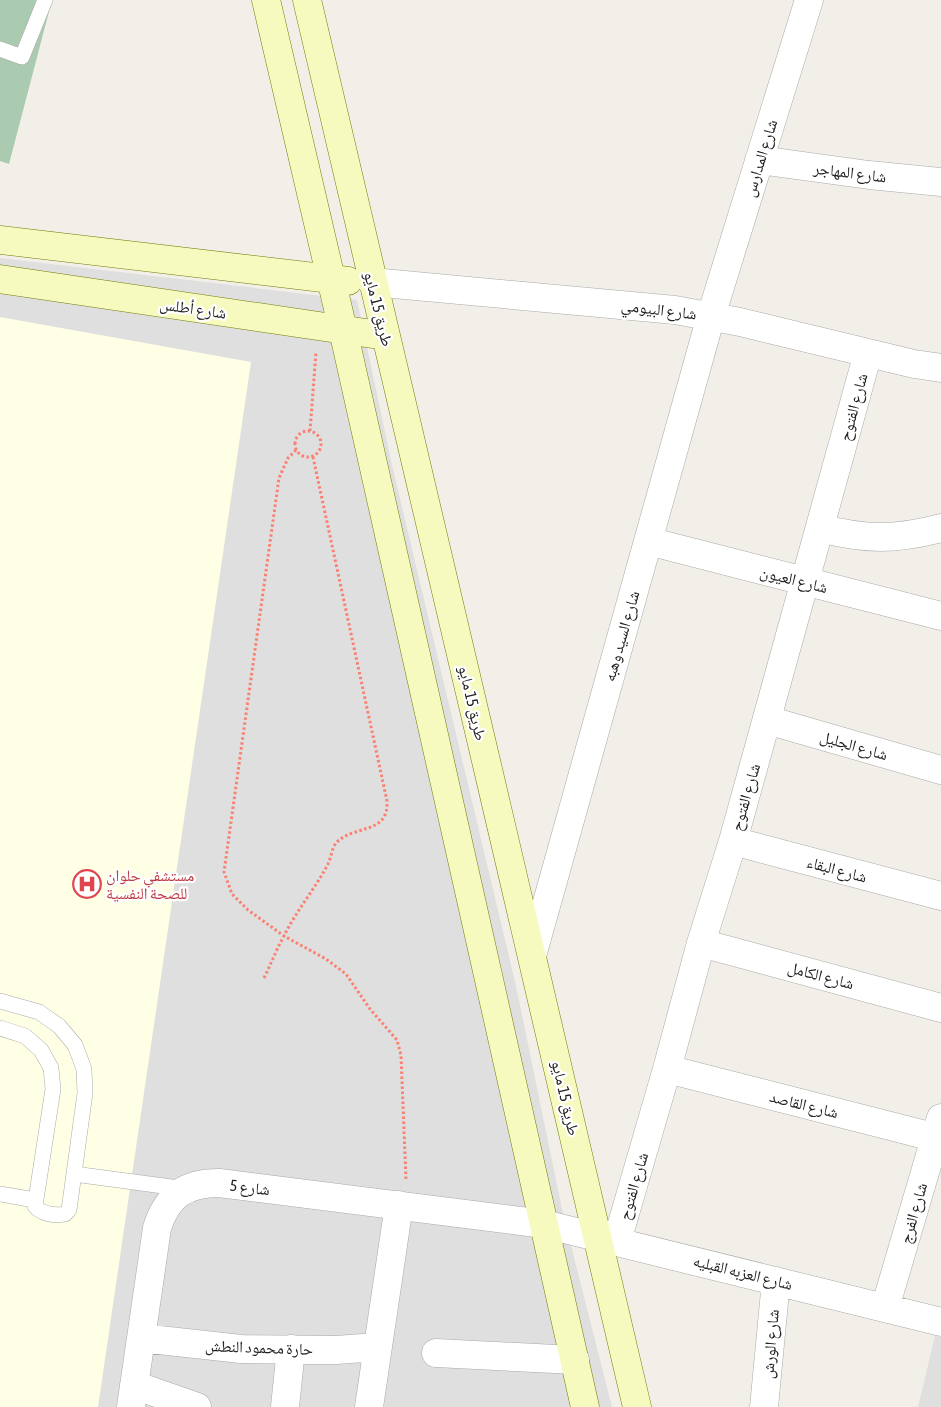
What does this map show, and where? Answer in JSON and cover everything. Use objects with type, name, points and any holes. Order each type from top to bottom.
[{"type":"main road","points":[[266,0],[331,280],[330,328],[544,1224],[585,1407]]},
{"type":"main road","name":"طريق 15 مايو","points":[[307,0],[532,956],[608,1239],[637,1407]]},
{"type":"main road","points":[[0,240],[331,280],[372,282]]},
{"type":"main road","name":"شارع أطلس","points":[[0,279],[386,336]]},
{"type":"street","name":"شارع المدارس","points":[[711,316],[809,0]]},
{"type":"street","name":"شارع المهاجر","points":[[759,160],[869,175],[941,182]]},
{"type":"street","name":"شارع البيومي","points":[[372,282],[638,306],[711,316],[941,368]]},
{"type":"street","name":"شارع السيد وهبه","points":[[532,956],[711,316]]},
{"type":"street","name":"شارع الفتوح","points":[[608,1239],[667,1069],[701,943],[733,841],[767,720],[868,352]]},
{"type":"street","points":[[820,528],[868,538],[893,538],[941,528]]},
{"type":"street","name":"شارع العيون","points":[[648,541],[941,616]]},
{"type":"street","name":"شارع الجليل","points":[[767,720],[941,770]]},
{"type":"street","name":"شارع البقاء","points":[[733,841],[941,896]]},
{"type":"street","name":"شارع الكامل","points":[[701,943],[941,1008]]},
{"type":"street","name":"شارع القاصد","points":[[667,1069],[939,1131]]},
{"type":"street","name":"شارع الفرج","points":[[885,1308],[939,1131]]},
{"type":"street","name":"شارع 5","points":[[133,1396],[157,1228],[162,1212],[172,1198],[186,1189],[202,1183],[219,1184],[403,1205],[544,1224]]},
{"type":"street","points":[[369,1407],[377,1347],[403,1205]]},
{"type":"street","name":"شارع العزبه القبليه","points":[[544,1224],[941,1322]]},
{"type":"street","name":"شارع الورش","points":[[764,1407],[776,1281]]},
{"type":"street","name":"حارة محمود النطش","points":[[141,1338],[241,1349],[336,1350],[377,1347]]},
{"type":"street","points":[[285,1407],[291,1349]]},
{"type":"street","points":[[436,1353],[575,1360]]},
{"type":"street","points":[[133,1396],[197,1407]]},
{"type":"lane","points":[[0,49],[22,57],[45,0]]},
{"type":"lane","points":[[0,1001],[39,1012],[59,1026],[74,1045],[84,1069],[86,1093],[68,1210],[65,1214],[59,1215],[38,1210],[35,1206],[53,1089],[51,1068],[41,1050],[25,1036],[0,1028]]},
{"type":"lane","points":[[74,1174],[186,1189]]},
{"type":"lane","points":[[0,1194],[35,1200]]},
{"type":"path","points":[[310,431],[330,328]]},
{"type":"path","points":[[310,431],[320,439],[322,446],[313,457],[303,456],[296,450],[295,443],[297,437],[303,432],[310,431]]},
{"type":"path","points":[[296,450],[288,458],[279,478],[224,872],[232,894],[248,910],[284,936],[326,959],[346,974],[370,1009],[398,1040],[402,1056],[403,1205]]},
{"type":"path","points":[[264,978],[284,936],[328,864],[336,843],[354,833],[378,824],[385,818],[388,810],[313,457]]},
{"type":"shaded area","points":[[0,0],[52,0],[9,164],[0,161]]},
{"type":"shaded area","points":[[0,258],[357,300],[392,465],[516,986],[563,1214],[612,1407],[0,1407]]},
{"type":"shaded area","name":"مستشفي حلوان للصحة النفسية","points":[[0,317],[251,362],[98,1407],[0,1407]]},
{"type":"shaded area","points":[[935,1336],[941,1337],[941,1407],[918,1407]]},
{"type":"place","name":"مستشفي حلوان للصحة النفسية","points":[[87,884]]}]
